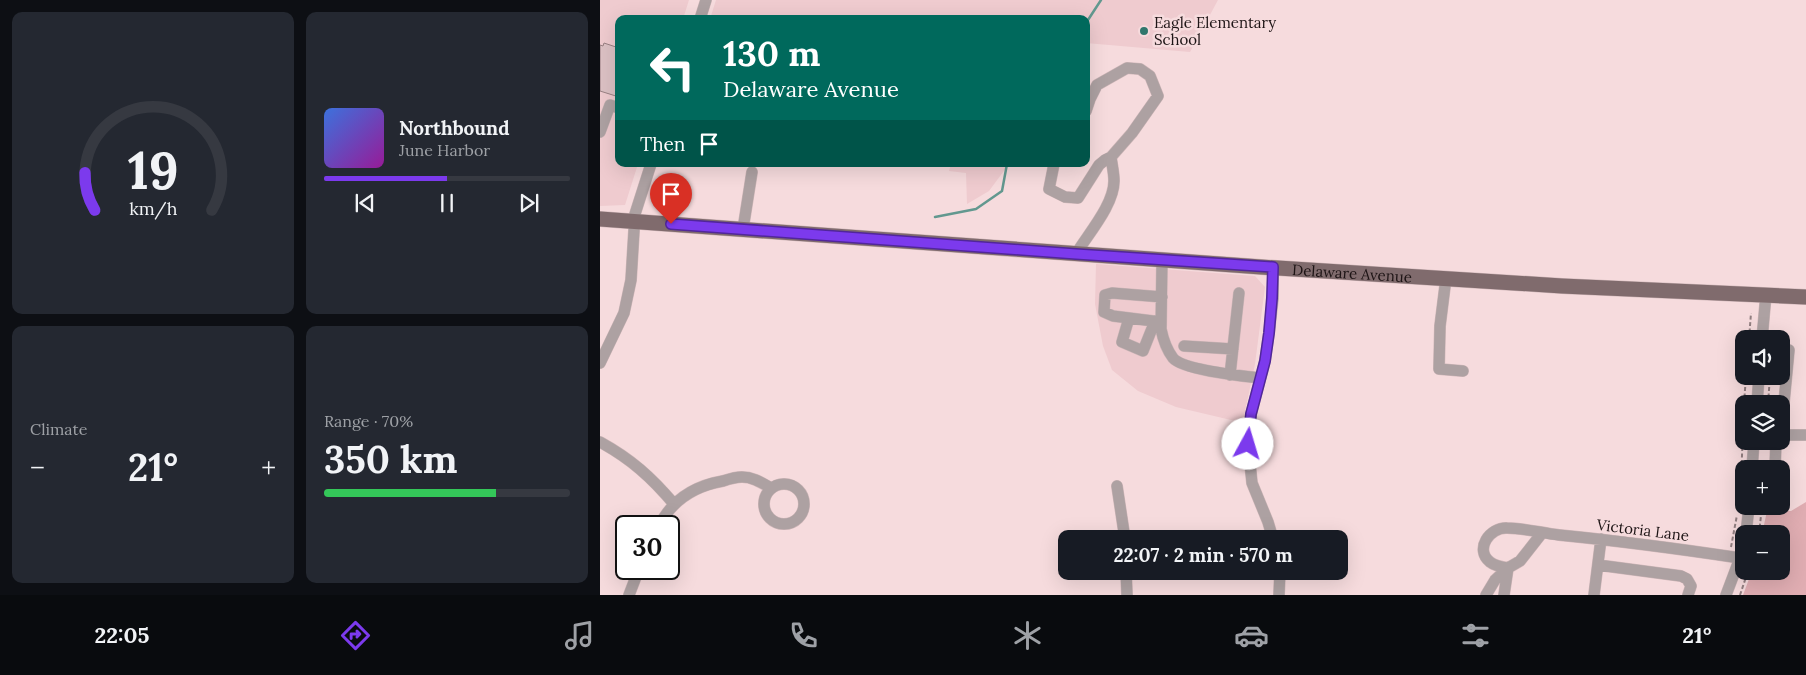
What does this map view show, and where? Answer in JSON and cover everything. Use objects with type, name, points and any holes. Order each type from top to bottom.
[{"type":"main road","name":"Delaware Avenue","points":[[600,219],[1162,260],[1562,286],[1806,297]]},
{"type":"street","points":[[701,15],[706,0]]},
{"type":"street","points":[[1053,167],[1049,189],[1065,197],[1078,198],[1099,165],[1111,157],[1132,133],[1158,96],[1150,76],[1140,70],[1127,68],[1097,84],[1090,99]]},
{"type":"street","points":[[600,132],[610,105],[615,107]]},
{"type":"street","points":[[1076,254],[1103,212],[1111,195],[1114,182],[1111,157]]},
{"type":"street","points":[[600,363],[624,313],[631,280],[634,214],[650,167]]},
{"type":"street","points":[[743,229],[752,172]]},
{"type":"street","points":[[1129,318],[1122,342],[1143,351],[1158,322],[1162,297],[1162,260]]},
{"type":"street","points":[[1270,530],[1252,483],[1248,444],[1251,414],[1269,333],[1273,267]]},
{"type":"street","points":[[1446,278],[1440,326],[1439,369],[1462,371]]},
{"type":"street","points":[[1158,322],[1113,316],[1104,312],[1106,296],[1112,293],[1162,297]]},
{"type":"street","points":[[1230,374],[1239,293]]},
{"type":"street","points":[[1763,330],[1766,294]]},
{"type":"street","points":[[1158,322],[1163,340],[1174,359],[1188,366],[1260,378]]},
{"type":"street","points":[[1184,346],[1233,348]]},
{"type":"street","points":[[1790,436],[1806,435]]},
{"type":"street","points":[[600,442],[630,460],[649,476],[674,504]]},
{"type":"street","points":[[665,515],[689,491],[708,483],[742,477],[752,478],[771,488]]},
{"type":"street","points":[[1117,486],[1124,530]]},
{"type":"street","name":"Victoria Lane","points":[[1508,568],[1488,561],[1484,546],[1488,535],[1506,528],[1735,558]]},
{"type":"street","points":[[1486,595],[1495,580],[1508,568],[1520,561],[1542,533]]},
{"type":"street","points":[[1594,595],[1601,539]]},
{"type":"street","points":[[1726,595],[1735,558]]},
{"type":"street","points":[[1598,565],[1682,576],[1687,579],[1690,586],[1688,595]]},
{"type":"street","points":[[1504,595],[1508,568]]},
{"type":"street","points":[[630,595],[635,580]]},
{"type":"street","points":[[1126,580],[1127,595]]},
{"type":"street","points":[[1280,580],[1280,595]]},
{"type":"path","points":[[1749,330],[1751,313]]},
{"type":"path","points":[[1738,525],[1742,450]]},
{"type":"path","points":[[1740,595],[1745,580]]},
{"type":"shaded area","points":[[600,0],[689,0],[684,15],[615,15],[615,167],[637,167],[625,205],[600,206]]},
{"type":"shaded area","name":"Eagle Elementary School","points":[[716,0],[1218,0],[1190,52],[1090,43],[1090,15],[711,15]]},
{"type":"shaded area","points":[[950,167],[1007,167],[989,191],[967,204],[966,173],[949,171]]},
{"type":"shaded area","points":[[1096,264],[1255,276],[1265,287],[1255,364],[1243,421],[1176,407],[1138,391],[1112,370],[1103,346],[1095,304]]},
{"type":"shaded area","points":[[1806,502],[1806,595],[1743,595],[1749,580],[1790,580],[1790,525],[1764,525],[1766,515],[1790,515],[1791,511]]},
{"type":"building","points":[[604,43],[615,47],[615,96],[600,91],[600,45],[603,46]]},
{"type":"waterway","points":[[1090,17],[1101,0]]},
{"type":"waterway","points":[[935,217],[976,209],[1002,191],[1006,167]]},
{"type":"place","name":"Eagle Elementary School","points":[[1144,31]]},
{"type":"route","points":[[671,224],[1273,267],[1269,333],[1265,361],[1251,414],[1248,444]]}]
